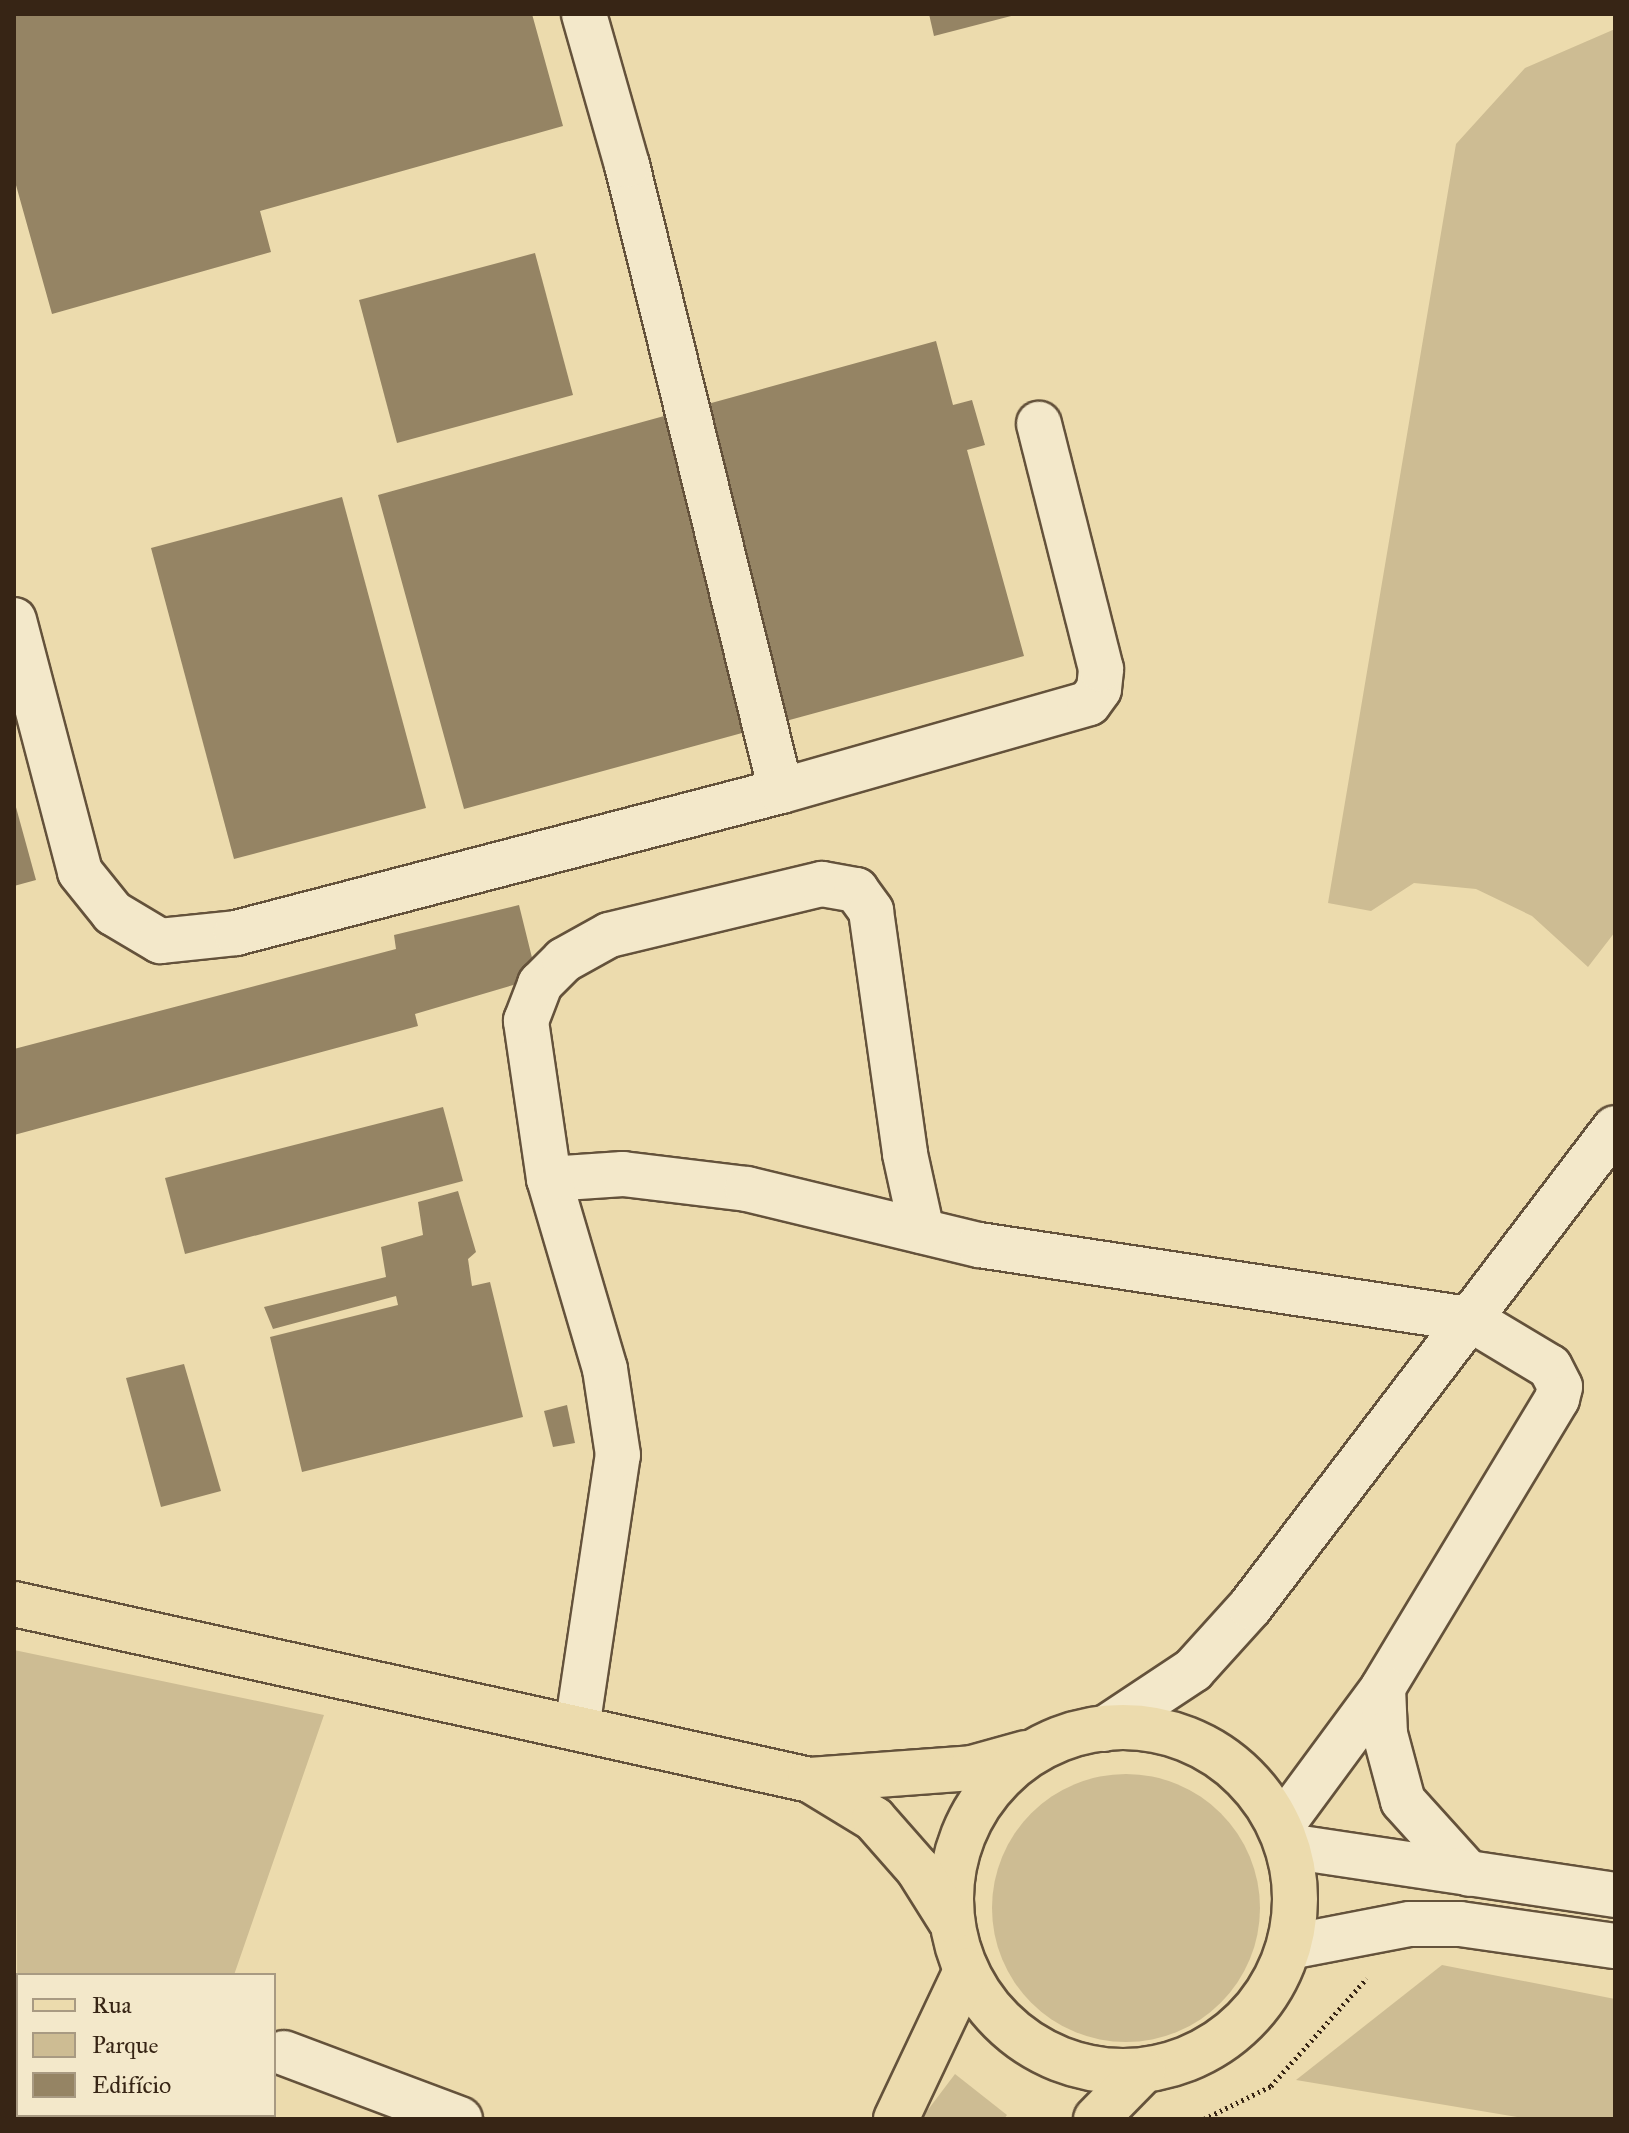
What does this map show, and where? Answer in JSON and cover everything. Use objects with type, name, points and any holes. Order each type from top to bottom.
[{"type":"main road","points":[[14,1604],[810,1780],[972,1768],[1104,1729],[1155,1730],[1203,1746],[1244,1776],[1285,1836],[1296,1896],[1290,1947],[1269,1993],[1235,2031],[1192,2058],[1143,2071],[1089,2069],[1038,2050],[995,2016],[966,1971],[950,1920],[918,1869],[874,1819],[810,1780]]},
{"type":"main road","points":[[950,1920],[953,1869],[970,1821],[999,1780],[1039,1749]]},
{"type":"main road","points":[[896,2119],[966,1971]]},
{"type":"main road","points":[[1096,2119],[1143,2071]]},
{"type":"street","points":[[584,14],[627,165],[781,791]]},
{"type":"street","points":[[14,620],[80,872],[113,913],[160,941],[236,933],[781,791],[1089,703],[1099,689],[1101,669],[1039,424]]},
{"type":"street","points":[[577,1728],[618,1455],[605,1369],[549,1179],[526,1021],[540,984],[564,960],[609,935],[822,884],[856,890],[871,911],[905,1154],[922,1231]]},
{"type":"street","points":[[1104,1729],[1193,1670],[1241,1618],[1615,1128]]},
{"type":"street","points":[[549,1179],[623,1174],[747,1189],[979,1245],[1470,1319],[1550,1367],[1560,1387],[1557,1399],[1383,1688],[1285,1836],[1469,1874],[1615,1895]]},
{"type":"street","points":[[1383,1688],[1385,1734],[1403,1801],[1469,1874]]},
{"type":"street","points":[[1290,1947],[1410,1924],[1460,1924],[1615,1946]]},
{"type":"street","points":[[284,2053],[380,2105],[460,2119]]},
{"type":"path","points":[[1204,2119],[1271,2086],[1371,1973]]},
{"type":"green space","points":[[1615,29],[1615,932],[1588,967],[1532,916],[1476,889],[1414,883],[1371,911],[1328,903],[1456,144],[1525,68]]},
{"type":"green space","points":[[14,1650],[324,1715],[235,1973],[17,1973]]},
{"type":"green space","points":[[1139,1774],[1177,1784],[1201,1796],[1221,1813],[1238,1833],[1250,1857],[1258,1882],[1258,1934],[1250,1959],[1238,1983],[1221,2003],[1201,2020],[1177,2032],[1152,2040],[1113,2042],[1075,2032],[1051,2020],[1022,1993],[1002,1959],[994,1934],[992,1895],[1002,1857],[1014,1833],[1041,1804],[1075,1784],[1100,1776]]},
{"type":"green space","points":[[1442,1965],[1615,1999],[1615,2119],[1529,2119],[1296,2080]]},
{"type":"green space","points":[[955,2074],[1007,2115],[1004,2119],[921,2119]]},
{"type":"building","points":[[14,14],[532,14],[563,126],[260,211],[271,252],[52,314],[14,178]]},
{"type":"building","points":[[929,14],[1015,14],[1015,15],[934,36]]},
{"type":"building","points":[[535,253],[573,395],[397,443],[359,300]]},
{"type":"building","points":[[936,341],[953,405],[972,400],[985,445],[967,450],[1024,656],[464,809],[378,495]]},
{"type":"building","points":[[342,497],[426,808],[234,859],[151,548]]},
{"type":"building","points":[[14,800],[36,880],[14,886]]},
{"type":"building","points":[[519,905],[537,978],[415,1014],[418,1026],[14,1135],[14,1049],[396,949],[394,935]]},
{"type":"building","points":[[443,1107],[463,1181],[185,1254],[165,1178]]},
{"type":"building","points":[[458,1191],[476,1252],[468,1259],[472,1286],[490,1282],[523,1417],[302,1472],[270,1337],[398,1305],[396,1296],[273,1329],[264,1307],[386,1277],[381,1247],[423,1235],[418,1202]]},
{"type":"building","points":[[184,1364],[221,1491],[161,1507],[126,1378]]},
{"type":"building","points":[[567,1405],[575,1443],[553,1447],[544,1411]]}]
